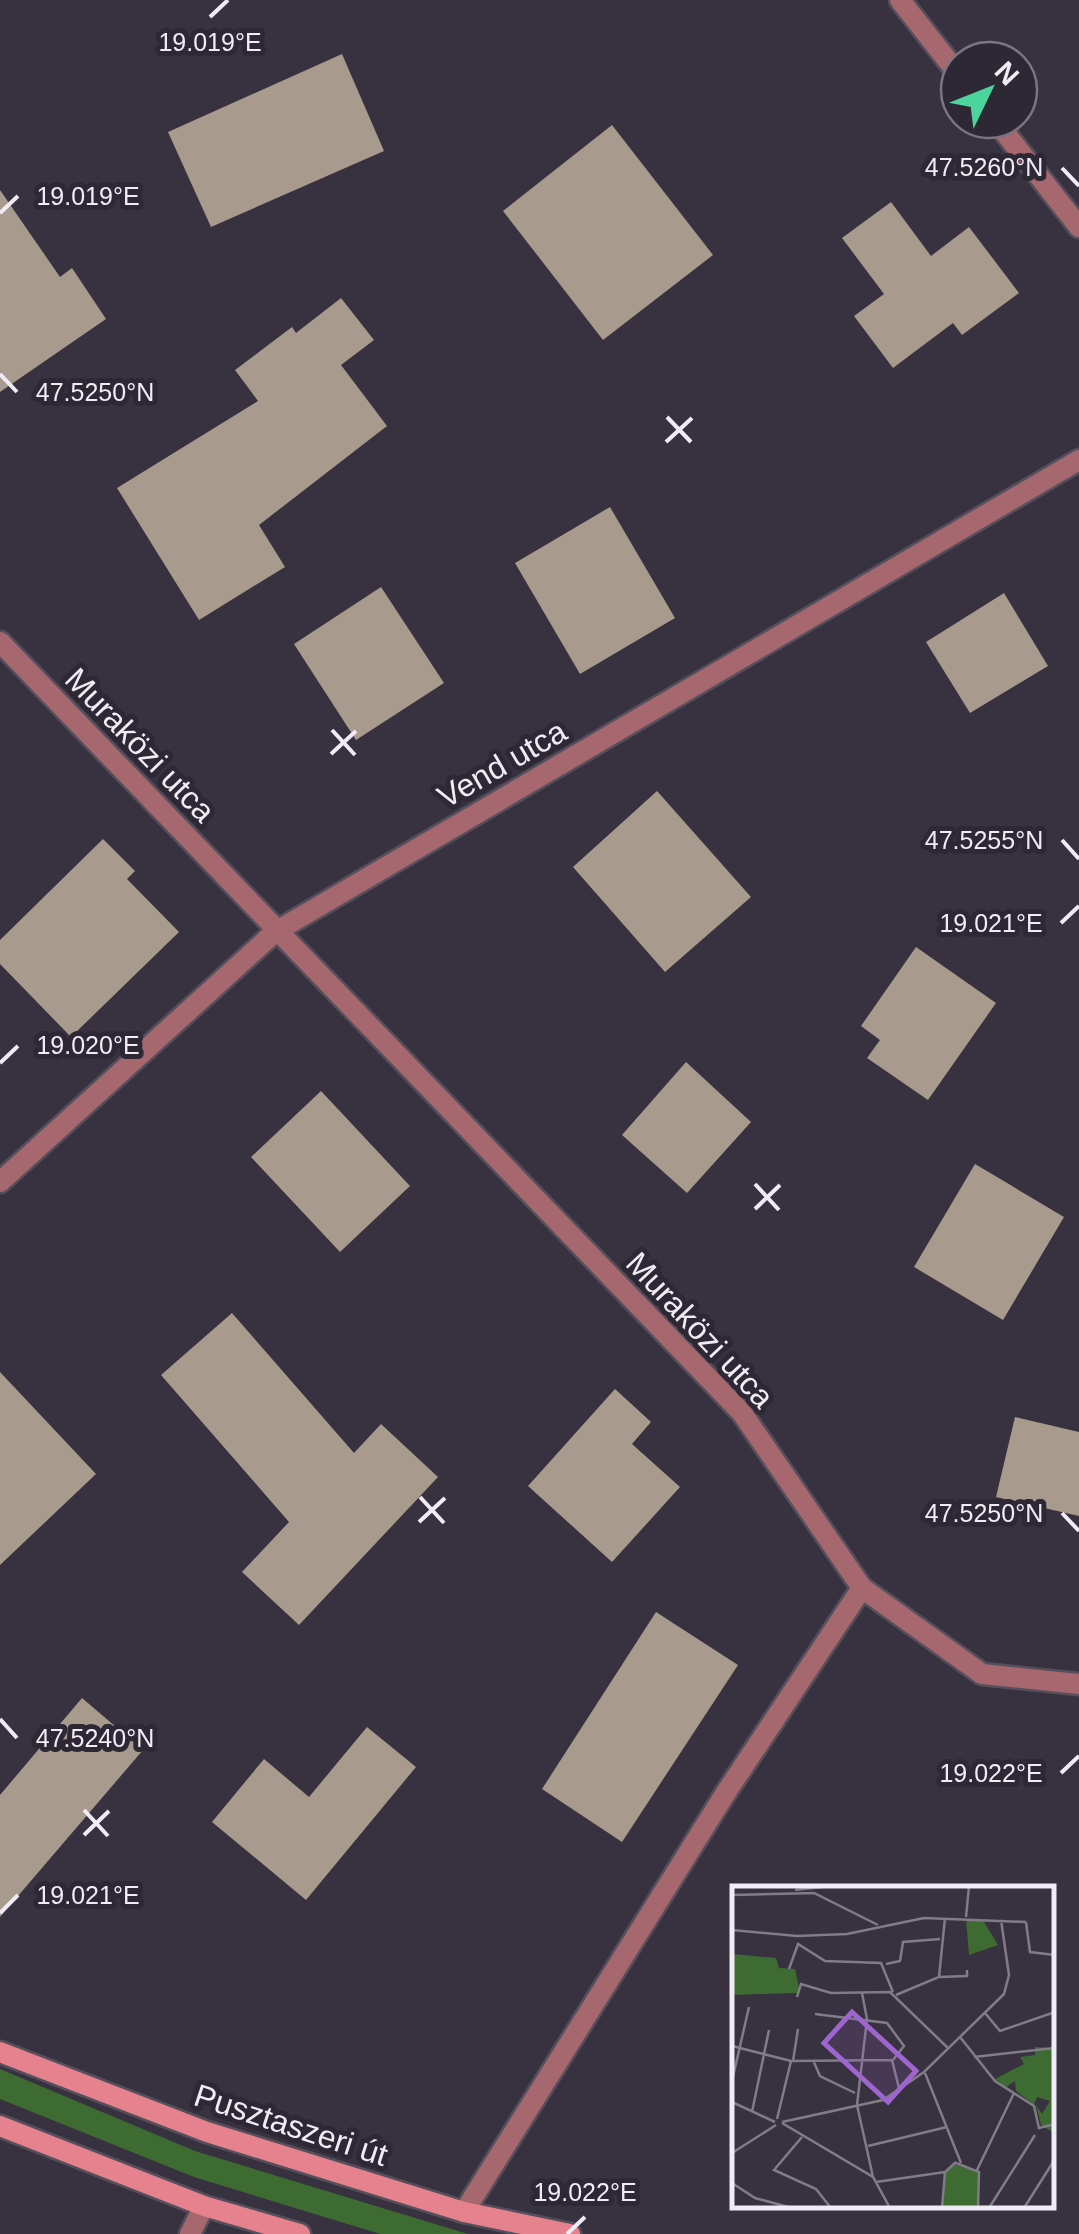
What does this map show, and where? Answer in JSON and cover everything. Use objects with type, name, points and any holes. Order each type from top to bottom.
[{"type":"street","points":[[900,0],[939,50]]},
{"type":"street","points":[[1011,140],[1079,227]]},
{"type":"street","name":"Vend utca","points":[[0,1182],[275,932],[1079,460]]},
{"type":"street","name":"Muraközi utca","points":[[0,642],[742,1414],[862,1588],[982,1674],[1079,1684]]},
{"type":"street","points":[[464,2212],[725,1794],[862,1588]]},
{"type":"street","name":"Pusztaszeri út","points":[[0,2052],[206,2132],[464,2212],[570,2234]]},
{"type":"street","points":[[0,2126],[204,2206],[300,2234]]},
{"type":"street","points":[[190,2234],[204,2206]]},
{"type":"green space","points":[[0,2069],[195,2151],[468,2234],[380,2234],[194,2177],[0,2099]]},
{"type":"building","points":[[342,54],[384,151],[211,227],[168,132]]},
{"type":"building","points":[[612,125],[713,255],[603,340],[503,211]]},
{"type":"building","points":[[0,190],[60,277],[72,268],[106,319],[0,392]]},
{"type":"building","points":[[891,202],[931,256],[969,227],[1019,293],[962,335],[953,323],[893,368],[854,316],[884,294],[842,238]]},
{"type":"building","points":[[341,298],[374,340],[341,365],[387,426],[259,525],[285,567],[199,620],[117,488],[258,401],[235,370],[292,327],[296,333]]},
{"type":"building","points":[[610,507],[675,618],[580,674],[515,563]]},
{"type":"building","points":[[381,587],[444,683],[356,740],[294,644]]},
{"type":"building","points":[[1004,593],[1048,666],[970,713],[926,642]]},
{"type":"building","points":[[657,791],[751,897],[665,972],[573,867]]},
{"type":"building","points":[[103,839],[135,871],[127,879],[179,932],[71,1037],[0,964],[0,940]]},
{"type":"building","points":[[916,947],[996,1003],[928,1100],[867,1058],[880,1040],[861,1026]]},
{"type":"building","points":[[686,1062],[751,1122],[687,1193],[622,1135]]},
{"type":"building","points":[[321,1091],[410,1186],[340,1252],[251,1157]]},
{"type":"building","points":[[975,1164],[1064,1217],[1003,1320],[914,1267]]},
{"type":"building","points":[[232,1313],[354,1453],[381,1424],[438,1477],[299,1625],[242,1572],[289,1522],[161,1375]]},
{"type":"building","points":[[0,1372],[96,1474],[0,1565]]},
{"type":"building","points":[[615,1389],[651,1422],[632,1444],[680,1487],[612,1562],[528,1486]]},
{"type":"building","points":[[1015,1417],[1079,1432],[1079,1516],[996,1497]]},
{"type":"building","points":[[656,1612],[738,1665],[622,1842],[542,1789]]},
{"type":"building","points":[[82,1698],[143,1750],[0,1917],[0,1795]]},
{"type":"building","points":[[367,1727],[416,1767],[306,1900],[212,1822],[264,1759],[309,1797]]}]
